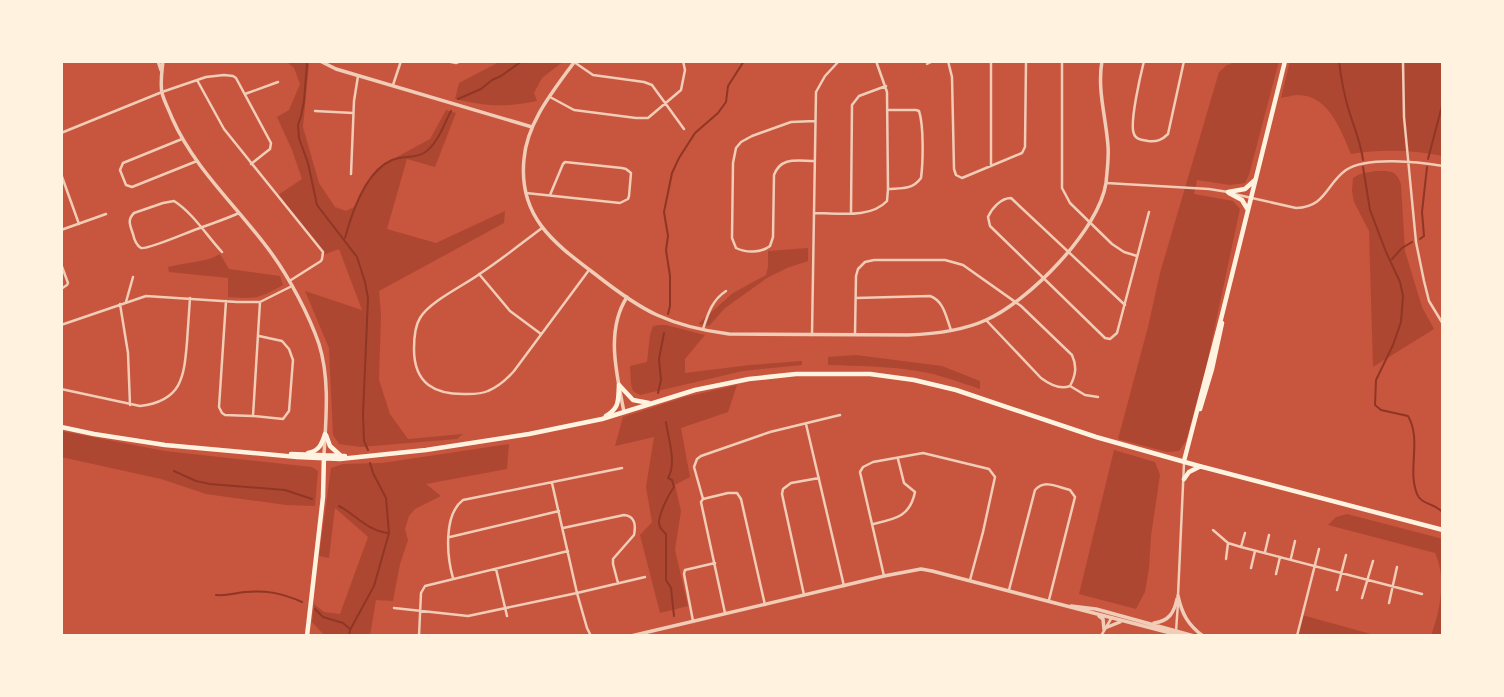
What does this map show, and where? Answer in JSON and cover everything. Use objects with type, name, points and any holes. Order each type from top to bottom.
[{"type":"main road","points":[[1184,461],[1222,330],[1223,316],[1285,61]]},
{"type":"main road","points":[[1228,192],[1237,192],[1250,186],[1258,171]]},
{"type":"main road","points":[[1228,192],[1242,200],[1248,210]]},
{"type":"main road","points":[[61,427],[165,445],[262,454],[356,457],[467,444],[602,419],[695,390],[750,379],[796,374],[870,374],[914,380],[956,390],[1096,437],[1443,530]]},
{"type":"main road","points":[[619,385],[633,400],[654,403]]},
{"type":"main road","points":[[602,419],[615,409],[619,398],[619,385]]},
{"type":"main road","points":[[302,454],[318,449],[325,434]]},
{"type":"main road","points":[[325,434],[330,446],[340,455]]},
{"type":"main road","points":[[262,454],[356,457]]},
{"type":"main road","points":[[307,636],[325,457]]},
{"type":"main road","points":[[1184,479],[1199,466]]},
{"type":"street","points":[[161,61],[162,92],[181,139],[272,253],[314,331],[323,358],[326,388],[325,457]]},
{"type":"street","points":[[320,61],[358,76],[532,127]]},
{"type":"street","points":[[393,85],[401,61]]},
{"type":"street","points":[[446,61],[461,61]]},
{"type":"street","points":[[550,97],[574,110],[648,118],[681,90],[685,71],[683,61]]},
{"type":"street","points":[[812,335],[816,92],[819,83],[839,61]]},
{"type":"street","points":[[815,213],[866,212],[887,201],[886,86],[876,61]]},
{"type":"street","points":[[927,64],[933,61]]},
{"type":"street","points":[[948,61],[952,77],[954,159],[956,174],[962,178],[1018,156],[1025,147],[1026,61]]},
{"type":"street","points":[[991,61],[991,166]]},
{"type":"street","points":[[1062,61],[1062,188],[1070,203],[1117,248],[1137,257]]},
{"type":"street","points":[[684,128],[649,83],[593,75],[575,62],[532,127],[524,158],[528,202],[542,228],[559,248],[655,314],[710,332],[855,335],[930,334],[951,331],[986,320],[1016,302],[1068,251],[1090,222],[1101,201],[1106,183],[1108,150],[1100,84],[1102,61]]},
{"type":"street","points":[[1144,61],[1137,92],[1133,132],[1142,140],[1155,142],[1168,134],[1184,61]]},
{"type":"street","points":[[1403,61],[1408,162],[1416,242],[1429,301],[1443,324]]},
{"type":"street","points":[[61,132],[197,80],[233,76],[271,143],[270,149],[251,164]]},
{"type":"street","points":[[351,174],[358,76]]},
{"type":"street","points":[[197,80],[224,130],[323,252],[321,261],[289,281]]},
{"type":"street","points":[[245,94],[278,82]]},
{"type":"street","points":[[851,213],[852,105],[859,96],[886,86]]},
{"type":"street","points":[[887,110],[919,111],[922,167],[921,178],[913,186],[888,189]]},
{"type":"street","points":[[315,111],[354,113]]},
{"type":"street","points":[[814,161],[786,161],[776,170],[773,237],[770,246],[761,251],[736,248],[732,238],[733,163],[736,148],[743,140],[791,122],[815,121]]},
{"type":"street","points":[[181,139],[122,163],[120,170],[126,186],[132,187],[197,161]]},
{"type":"street","points":[[526,193],[620,203],[628,199],[631,173],[622,168],[565,162],[550,195]]},
{"type":"street","points":[[1106,183],[1209,188],[1296,208],[1317,202],[1344,171],[1353,167],[1369,163],[1408,162],[1443,166]]},
{"type":"street","points":[[61,173],[79,224]]},
{"type":"street","points":[[1125,305],[1011,198],[1004,199],[988,217],[990,226],[1110,340],[1116,333],[1125,305],[1149,212]]},
{"type":"street","points":[[222,252],[200,228],[177,203],[170,201],[134,214],[129,221],[135,242],[144,248],[200,228],[239,214]]},
{"type":"street","points":[[61,230],[106,214]]},
{"type":"street","points":[[542,228],[423,314],[414,340],[414,352],[422,379],[430,387],[442,393],[475,394],[487,392],[507,378],[589,270]]},
{"type":"street","points":[[855,335],[856,273],[864,261],[957,262],[1016,302],[1072,355],[1076,369],[1070,386],[1059,387],[1041,378],[986,320]]},
{"type":"street","points":[[61,264],[68,283],[61,289]]},
{"type":"street","points":[[480,274],[510,311],[541,334]]},
{"type":"street","points":[[126,302],[134,277]]},
{"type":"street","points":[[61,325],[146,296],[260,302],[292,286]]},
{"type":"street","points":[[702,329],[710,308],[717,297],[726,291]]},
{"type":"street","points":[[624,412],[615,361],[615,338],[622,306],[628,297]]},
{"type":"street","points":[[61,389],[140,406],[167,398],[179,386],[185,371],[190,298]]},
{"type":"street","points":[[856,298],[936,298],[942,304],[951,331]]},
{"type":"street","points":[[226,301],[219,407],[225,415],[281,419],[288,415],[293,359],[282,341],[258,336]]},
{"type":"street","points":[[253,416],[260,302]]},
{"type":"street","points":[[120,304],[128,353],[131,405]]},
{"type":"street","points":[[1070,386],[1085,395],[1098,397]]},
{"type":"street","points":[[725,613],[701,506],[703,499],[694,467],[697,459],[770,432],[840,415]]},
{"type":"street","points":[[806,424],[844,586]]},
{"type":"street","points":[[884,576],[860,472],[866,464],[923,453],[989,469],[995,477],[970,580]]},
{"type":"street","points":[[873,524],[898,519],[910,507],[915,492],[904,483],[898,457]]},
{"type":"street","points":[[1176,632],[1184,461]]},
{"type":"street","points":[[453,578],[448,559],[453,512],[463,500],[622,468]]},
{"type":"street","points":[[804,595],[782,494],[783,489],[791,483],[820,478]]},
{"type":"street","points":[[552,483],[577,593],[591,636]]},
{"type":"street","points":[[1009,590],[1035,490],[1045,483],[1070,490],[1074,497],[1049,600]]},
{"type":"street","points":[[703,499],[733,492],[740,495],[765,605]]},
{"type":"street","points":[[450,537],[559,512]]},
{"type":"street","points":[[563,528],[624,515],[631,517],[634,520],[634,535],[613,559],[618,583]]},
{"type":"street","points":[[1213,530],[1228,543],[1241,547],[1422,594]]},
{"type":"street","points":[[1241,547],[1245,533]]},
{"type":"street","points":[[1265,553],[1269,535]]},
{"type":"street","points":[[1291,559],[1295,541]]},
{"type":"street","points":[[1226,559],[1228,543]]},
{"type":"street","points":[[1297,636],[1319,549]]},
{"type":"street","points":[[419,636],[421,593],[425,586],[568,551]]},
{"type":"street","points":[[1251,568],[1255,551]]},
{"type":"street","points":[[1337,590],[1346,555]]},
{"type":"street","points":[[1276,574],[1280,557]]},
{"type":"street","points":[[1362,598],[1373,561]]},
{"type":"street","points":[[693,621],[685,570],[715,563]]},
{"type":"street","points":[[1389,603],[1397,567]]},
{"type":"street","points":[[496,569],[507,616]]},
{"type":"street","points":[[633,636],[884,576],[927,570],[1094,614],[1152,624],[1182,636]]},
{"type":"street","points":[[394,608],[468,616],[645,577]]},
{"type":"street","points":[[1152,624],[1171,616],[1178,596]]},
{"type":"street","points":[[1178,596],[1186,621],[1203,636]]},
{"type":"street","points":[[1065,605],[1096,609],[1125,622],[1194,636]]},
{"type":"street","points":[[1094,614],[1102,619],[1105,629]]},
{"type":"street","points":[[1101,636],[1112,616]]},
{"type":"street","points":[[1105,629],[1115,623],[1125,622]]},
{"type":"shaded area","points":[[286,61],[306,61],[309,64],[303,127],[319,183],[335,207],[346,211],[354,207],[376,170],[430,139],[446,110],[456,113],[435,167],[407,159],[387,229],[436,243],[505,211],[504,223],[379,291],[379,380],[390,414],[408,439],[463,434],[457,439],[361,447],[339,444],[333,435],[329,348],[305,291],[362,310],[339,249],[323,255],[278,195],[302,179],[277,117],[289,110],[300,84],[294,68]]},
{"type":"shaded area","points":[[501,61],[564,61],[542,78],[534,93],[537,101],[495,105],[455,99],[459,83]]},
{"type":"shaded area","points":[[1232,61],[1279,61],[1245,183],[1230,185],[1197,180],[1194,194],[1233,201],[1240,209],[1206,368],[1186,441],[1179,451],[1167,452],[1118,439],[1160,273],[1219,72]]},
{"type":"shaded area","points":[[1290,61],[1443,61],[1443,156],[1397,151],[1351,154],[1332,116],[1318,101],[1298,95],[1281,98]]},
{"type":"shaded area","points":[[1375,171],[1394,173],[1401,184],[1405,251],[1422,307],[1434,329],[1373,367],[1369,231],[1354,202],[1352,191],[1353,178]]},
{"type":"shaded area","points":[[808,248],[808,261],[767,278],[725,308],[709,326],[698,324],[733,293],[766,275],[768,251]]},
{"type":"shaded area","points":[[220,254],[229,269],[280,276],[283,285],[257,297],[228,297],[228,278],[169,272],[168,267],[201,261]]},
{"type":"shaded area","points":[[653,326],[705,335],[685,359],[685,373],[802,361],[802,365],[743,371],[640,395],[633,391],[630,366],[647,362],[650,335]]},
{"type":"shaded area","points":[[856,355],[942,366],[980,381],[980,389],[917,371],[828,365],[828,357]]},
{"type":"shaded area","points":[[737,385],[728,412],[681,428],[690,477],[675,485],[681,511],[675,550],[688,606],[660,613],[640,535],[652,522],[646,487],[654,437],[615,446],[623,417],[685,397]]},
{"type":"shaded area","points":[[61,431],[165,451],[312,467],[318,471],[315,506],[286,505],[206,494],[161,479],[61,457]]},
{"type":"shaded area","points":[[509,444],[507,469],[426,484],[441,496],[415,509],[409,516],[405,529],[408,540],[393,601],[376,600],[370,636],[325,636],[312,622],[314,604],[324,612],[340,614],[368,537],[335,508],[329,558],[319,556],[331,468],[343,464],[382,463]]},
{"type":"shaded area","points":[[1114,450],[1155,462],[1160,475],[1145,592],[1136,609],[1079,594]]},
{"type":"shaded area","points":[[1347,514],[1443,539],[1443,636],[1431,636],[1441,594],[1441,573],[1435,553],[1328,525],[1336,517]]},
{"type":"shaded area","points":[[1302,615],[1378,636],[1297,636]]},
{"type":"waterway","points":[[458,99],[481,89],[522,61]]},
{"type":"waterway","points":[[668,314],[670,276],[664,212],[672,173],[695,133],[718,113],[726,102],[728,86],[744,61]]},
{"type":"waterway","points":[[1339,61],[1346,99],[1363,160]]},
{"type":"waterway","points":[[307,64],[304,101],[298,125],[299,138],[308,163],[317,205],[357,257],[368,298],[363,415],[364,441],[368,450]]},
{"type":"waterway","points":[[1428,159],[1443,102]]},
{"type":"waterway","points":[[345,238],[361,193],[375,173],[392,160],[421,155],[429,149],[451,111]]},
{"type":"waterway","points":[[1363,167],[1370,210],[1400,282],[1403,296],[1401,322],[1376,380],[1375,405],[1381,410],[1408,416],[1414,435],[1413,475],[1417,494],[1443,513]]},
{"type":"waterway","points":[[1420,239],[1424,236],[1422,212],[1427,167]]},
{"type":"waterway","points":[[1392,259],[1412,242]]},
{"type":"waterway","points":[[658,393],[661,380],[659,359],[664,333]]},
{"type":"waterway","points":[[666,422],[672,458],[668,478],[672,480],[674,487],[662,510],[659,524],[666,534],[666,580],[671,588],[674,616]]},
{"type":"waterway","points":[[349,636],[374,586],[389,533],[386,498],[370,463]]},
{"type":"waterway","points":[[174,471],[210,484],[285,490],[312,499]]},
{"type":"waterway","points":[[339,506],[368,526],[387,533]]},
{"type":"waterway","points":[[216,595],[267,592],[302,602]]},
{"type":"waterway","points":[[315,609],[323,617],[343,623],[349,628]]}]
